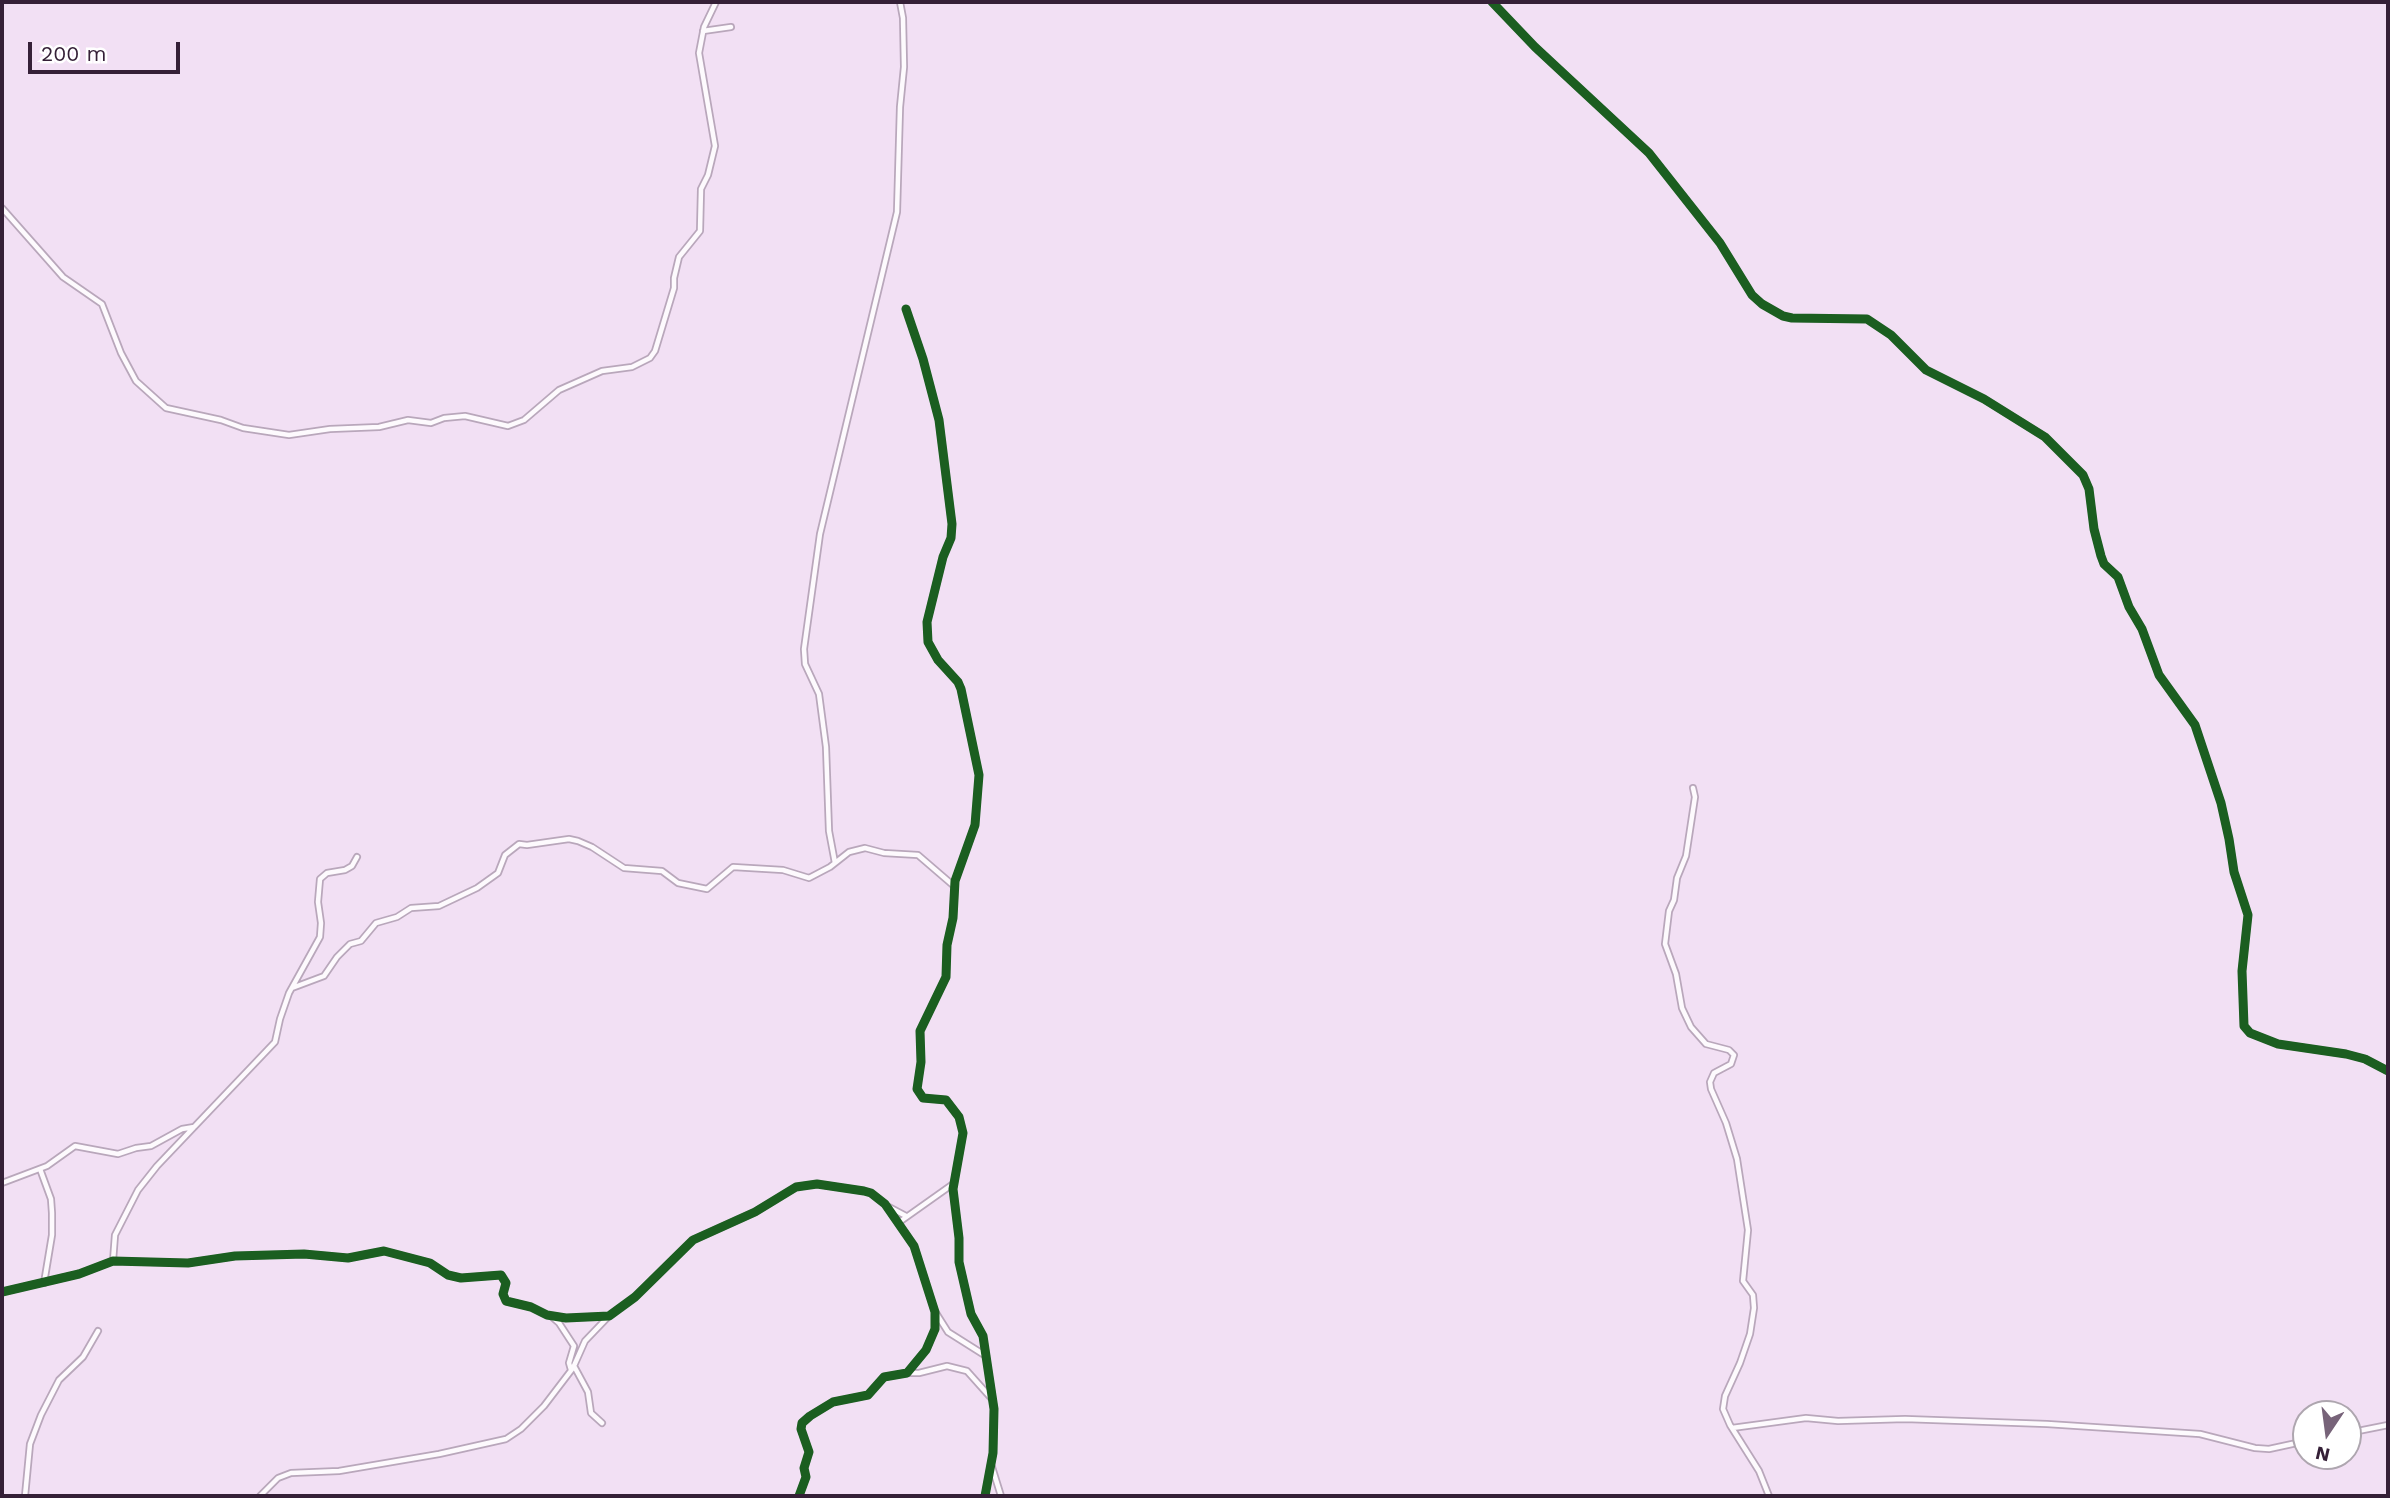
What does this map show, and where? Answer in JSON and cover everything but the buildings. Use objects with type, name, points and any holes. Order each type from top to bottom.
[{"type":"street","points":[[2,208],[62,277],[102,304],[121,353],[136,381],[166,408],[221,420],[243,428],[289,435],[330,429],[374,427],[408,420],[431,423],[459,416],[474,416],[508,426],[528,417],[559,390],[602,371],[632,367],[650,358],[655,352],[674,288],[679,257],[700,231],[701,189],[708,175],[715,146],[699,59],[703,32],[716,2]]},
{"type":"street","points":[[835,863],[819,694],[805,664],[804,649],[820,534],[897,212],[904,67],[904,18],[900,2]]},
{"type":"street","points":[[1492,2],[1530,42],[1649,153],[1720,243],[1752,295],[1762,304],[1783,316],[1793,318],[1867,319],[1891,335],[1926,370],[1976,395],[2045,437],[2082,475],[2089,489],[2094,529],[2104,564],[2118,577],[2159,675],[2195,725],[2221,803],[2234,872],[2248,915],[2242,971],[2244,1026],[2250,1034],[2278,1044],[2346,1054],[2365,1059],[2388,1072]]},
{"type":"street","points":[[703,32],[731,27]]},
{"type":"street","points":[[906,309],[915,331],[939,420],[952,523],[951,538],[943,557],[927,622],[928,642],[938,660],[958,682],[979,775],[975,825],[955,881],[946,977],[920,1031],[921,1062],[917,1089],[919,1096],[923,1098],[946,1100],[959,1117],[963,1142],[954,1184],[959,1262],[971,1314],[983,1336],[993,1401],[994,1444],[986,1495]]},
{"type":"street","points":[[1693,788],[1695,797],[1686,856],[1677,878],[1664,937],[1676,974],[1682,1008],[1691,1027],[1706,1044],[1732,1052],[1735,1059],[1714,1073],[1710,1082],[1737,1159],[1748,1230],[1743,1281],[1754,1299],[1750,1334],[1741,1363],[1723,1401],[1723,1409],[1759,1471],[1769,1496]]},
{"type":"street","points":[[292,988],[324,976],[337,957],[350,944],[361,941],[376,923],[397,917],[411,908],[439,906],[477,888],[498,873],[505,855],[520,844],[575,840],[592,847],[624,869],[662,871],[678,883],[707,889],[733,867],[783,870],[809,878],[849,852],[860,848],[884,853],[911,853],[923,858],[955,887]]},
{"type":"street","points":[[113,1261],[114,1235],[132,1199],[157,1166],[275,1042],[280,1019],[292,988],[320,937],[320,879],[327,873],[352,866],[358,857]]},
{"type":"street","points":[[2,1183],[40,1169],[75,1146],[120,1154],[136,1147],[150,1146],[182,1129],[195,1127]]},
{"type":"street","points":[[40,1169],[51,1199],[52,1213],[52,1235],[44,1283]]},
{"type":"street","points":[[260,1496],[278,1478],[291,1474],[339,1471],[439,1454],[506,1439],[535,1416],[573,1368],[585,1341],[693,1240],[755,1212],[796,1187],[810,1184],[871,1193],[885,1205],[906,1216]]},
{"type":"street","points":[[898,1223],[954,1184]]},
{"type":"street","points":[[885,1205],[914,1246],[935,1312],[948,1332],[987,1356]]},
{"type":"street","points":[[2,1292],[79,1274],[113,1261],[188,1263],[235,1256],[304,1254],[348,1258],[389,1252],[429,1263],[448,1275],[461,1278],[501,1275],[506,1283],[503,1294],[506,1301],[551,1315],[566,1318],[609,1316]]},
{"type":"street","points":[[907,1373],[926,1350],[934,1333],[935,1312]]},
{"type":"street","points":[[551,1315],[574,1346],[569,1363],[589,1392],[591,1413],[602,1423]]},
{"type":"street","points":[[25,1496],[28,1454],[41,1415],[59,1380],[83,1357],[98,1331]]},
{"type":"street","points":[[799,1496],[806,1477],[804,1468],[809,1452],[801,1429],[806,1419],[832,1402],[868,1395],[884,1377],[947,1366],[967,1371],[993,1401]]},
{"type":"street","points":[[1732,1428],[1806,1418],[1838,1421],[1905,1419],[2047,1424],[2200,1434],[2269,1449],[2292,1444]]},
{"type":"street","points":[[2362,1430],[2388,1425]]},
{"type":"street","points":[[991,1466],[1000,1496]]},
{"type":"cycle path","points":[[1492,2],[1535,47],[1649,153],[1720,243],[1752,295],[1762,304],[1792,318],[1867,319],[1891,335],[1926,370],[1984,399],[2045,437],[2083,475],[2089,489],[2094,529],[2104,564],[2118,577],[2159,675],[2195,725],[2221,803],[2234,872],[2248,915],[2242,971],[2244,1026],[2250,1033],[2278,1044],[2346,1054],[2365,1059],[2388,1071]]},
{"type":"cycle path","points":[[906,309],[939,420],[952,524],[951,538],[943,557],[927,622],[928,642],[938,660],[961,689],[979,775],[975,825],[955,881],[946,977],[920,1031],[921,1062],[917,1089],[923,1098],[946,1100],[959,1117],[963,1133],[953,1189],[959,1262],[971,1314],[983,1336],[994,1409],[993,1453],[985,1496]]},
{"type":"cycle path","points":[[2,1292],[79,1274],[113,1261],[188,1263],[235,1256],[304,1254],[348,1258],[384,1251],[430,1263],[448,1275],[461,1278],[501,1275],[506,1283],[503,1294],[506,1301],[531,1307],[547,1315],[566,1318],[609,1316],[635,1297],[693,1240],[755,1212],[796,1187],[817,1184],[864,1191],[885,1204],[914,1246],[935,1312],[935,1329],[926,1350],[907,1373],[884,1377],[868,1395],[833,1402],[802,1423],[801,1429],[809,1452],[804,1468],[806,1477],[799,1496]]}]
